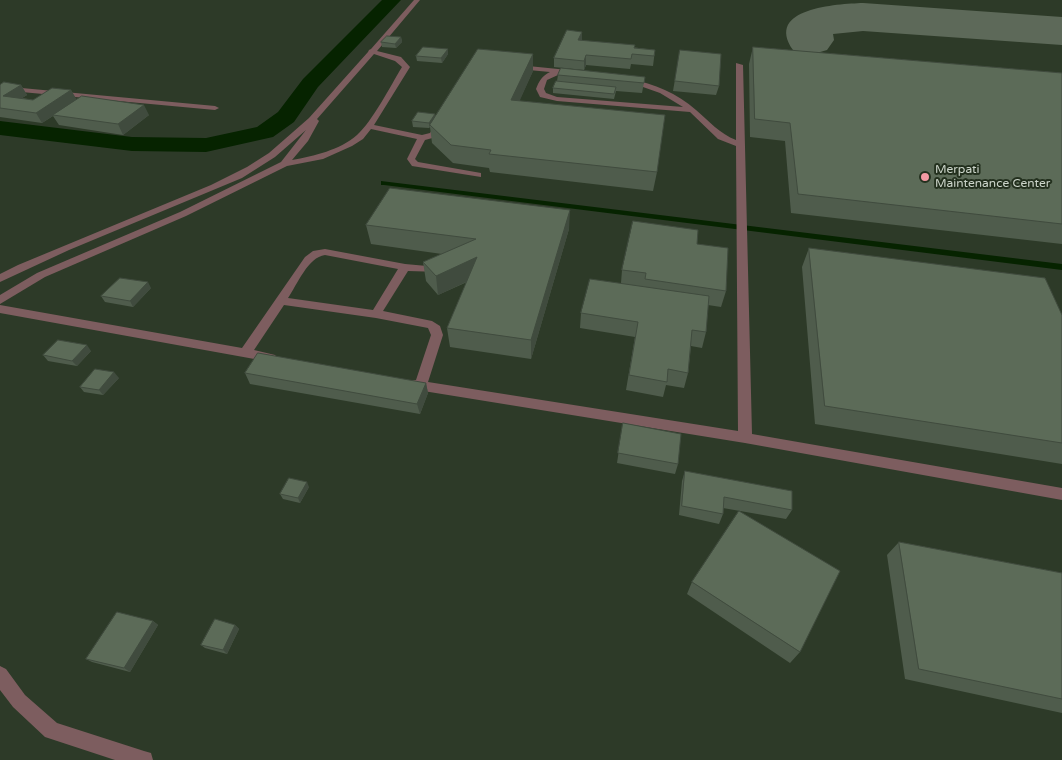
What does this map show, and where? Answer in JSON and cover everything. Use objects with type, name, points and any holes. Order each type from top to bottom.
[{"type":"street","points":[[0,278],[33,262],[210,188],[258,164],[273,154],[321,110],[417,0]]},
{"type":"street","points":[[0,300],[41,275],[183,214],[284,164],[320,157],[360,137],[369,126],[406,66],[398,59],[372,51]]},
{"type":"street","points":[[739,65],[746,438]]},
{"type":"street","points":[[512,66],[586,74]]},
{"type":"street","points":[[558,71],[545,78],[541,83],[540,90],[543,95],[557,99],[692,110]]},
{"type":"street","points":[[623,80],[642,83],[675,97],[722,137],[741,144]]},
{"type":"street","points":[[0,88],[215,108]]},
{"type":"street","points":[[284,164],[305,139],[321,110]]},
{"type":"street","points":[[369,126],[422,138],[433,135],[443,119]]},
{"type":"street","points":[[422,138],[411,159],[415,164],[478,175]]},
{"type":"street","points":[[245,354],[309,259],[317,253],[325,252],[405,267],[438,270]]},
{"type":"street","points":[[376,314],[405,267]]},
{"type":"street","points":[[282,301],[376,314],[432,325],[436,329],[437,335],[420,386]]},
{"type":"street","points":[[5,310],[284,361]]},
{"type":"street","points":[[401,382],[746,438],[1062,494]]},
{"type":"street","points":[[0,675],[19,702],[52,730],[144,760]]},
{"type":"building","points":[[567,30],[582,32],[578,40],[635,45],[634,48],[655,50],[654,56],[632,54],[631,59],[586,55],[584,61],[554,58]]},
{"type":"building","points":[[387,36],[401,37],[395,44],[381,42]]},
{"type":"building","points":[[423,47],[448,49],[441,58],[416,56]]},
{"type":"building","name":"Merpati Maintenance Center","points":[[753,47],[1062,73],[1062,224],[798,194],[790,123],[755,119]]},
{"type":"building","points":[[478,49],[533,54],[511,100],[665,115],[657,172],[489,154],[491,150],[451,145],[430,125]]},
{"type":"building","points":[[680,50],[721,54],[719,86],[675,81]]},
{"type":"building","points":[[561,68],[645,77],[644,83],[558,75]]},
{"type":"building","points":[[556,81],[616,87],[614,94],[553,88]]},
{"type":"building","points":[[4,82],[21,85],[3,96],[33,100],[52,88],[71,90],[36,113],[0,108],[0,85]]},
{"type":"building","points":[[82,96],[144,105],[118,124],[53,115]]},
{"type":"building","points":[[418,112],[435,114],[429,123],[412,121]]},
{"type":"building","points":[[390,188],[570,210],[531,340],[447,328],[477,257],[436,276],[423,262],[476,239],[366,225]]},
{"type":"building","points":[[633,221],[698,230],[697,244],[728,248],[726,291],[645,279],[646,273],[622,270]]},
{"type":"building","points":[[809,248],[1045,278],[1062,315],[1062,443],[825,406]]},
{"type":"building","points":[[120,278],[148,282],[130,301],[101,296]]},
{"type":"building","points":[[590,279],[709,296],[706,332],[692,330],[688,373],[668,369],[667,382],[629,375],[638,322],[581,313]]},
{"type":"building","points":[[58,340],[87,345],[72,361],[43,355]]},
{"type":"building","points":[[258,353],[426,383],[417,404],[245,373]]},
{"type":"building","points":[[95,369],[114,372],[99,390],[80,387]]},
{"type":"building","points":[[623,423],[681,434],[678,464],[618,453]]},
{"type":"building","points":[[685,471],[792,491],[792,510],[724,497],[723,514],[682,506]]},
{"type":"building","points":[[289,478],[307,482],[298,498],[280,494]]},
{"type":"building","points":[[739,511],[840,571],[800,652],[692,582]]},
{"type":"building","points":[[899,542],[1062,573],[1062,699],[919,669]]},
{"type":"building","points":[[117,612],[153,621],[124,668],[86,659]]},
{"type":"building","points":[[215,619],[235,625],[223,650],[201,645]]},
{"type":"waterway","points":[[0,128],[132,144],[206,145],[265,132],[286,117],[310,83],[392,0]]},
{"type":"waterway","points":[[384,183],[1062,267]]},
{"type":"taxiway","points":[[810,40],[809,28],[815,25],[835,19],[863,17],[1062,31]]},
{"type":"place","name":"Merpati Maintenance Center","points":[[925,177]]}]
